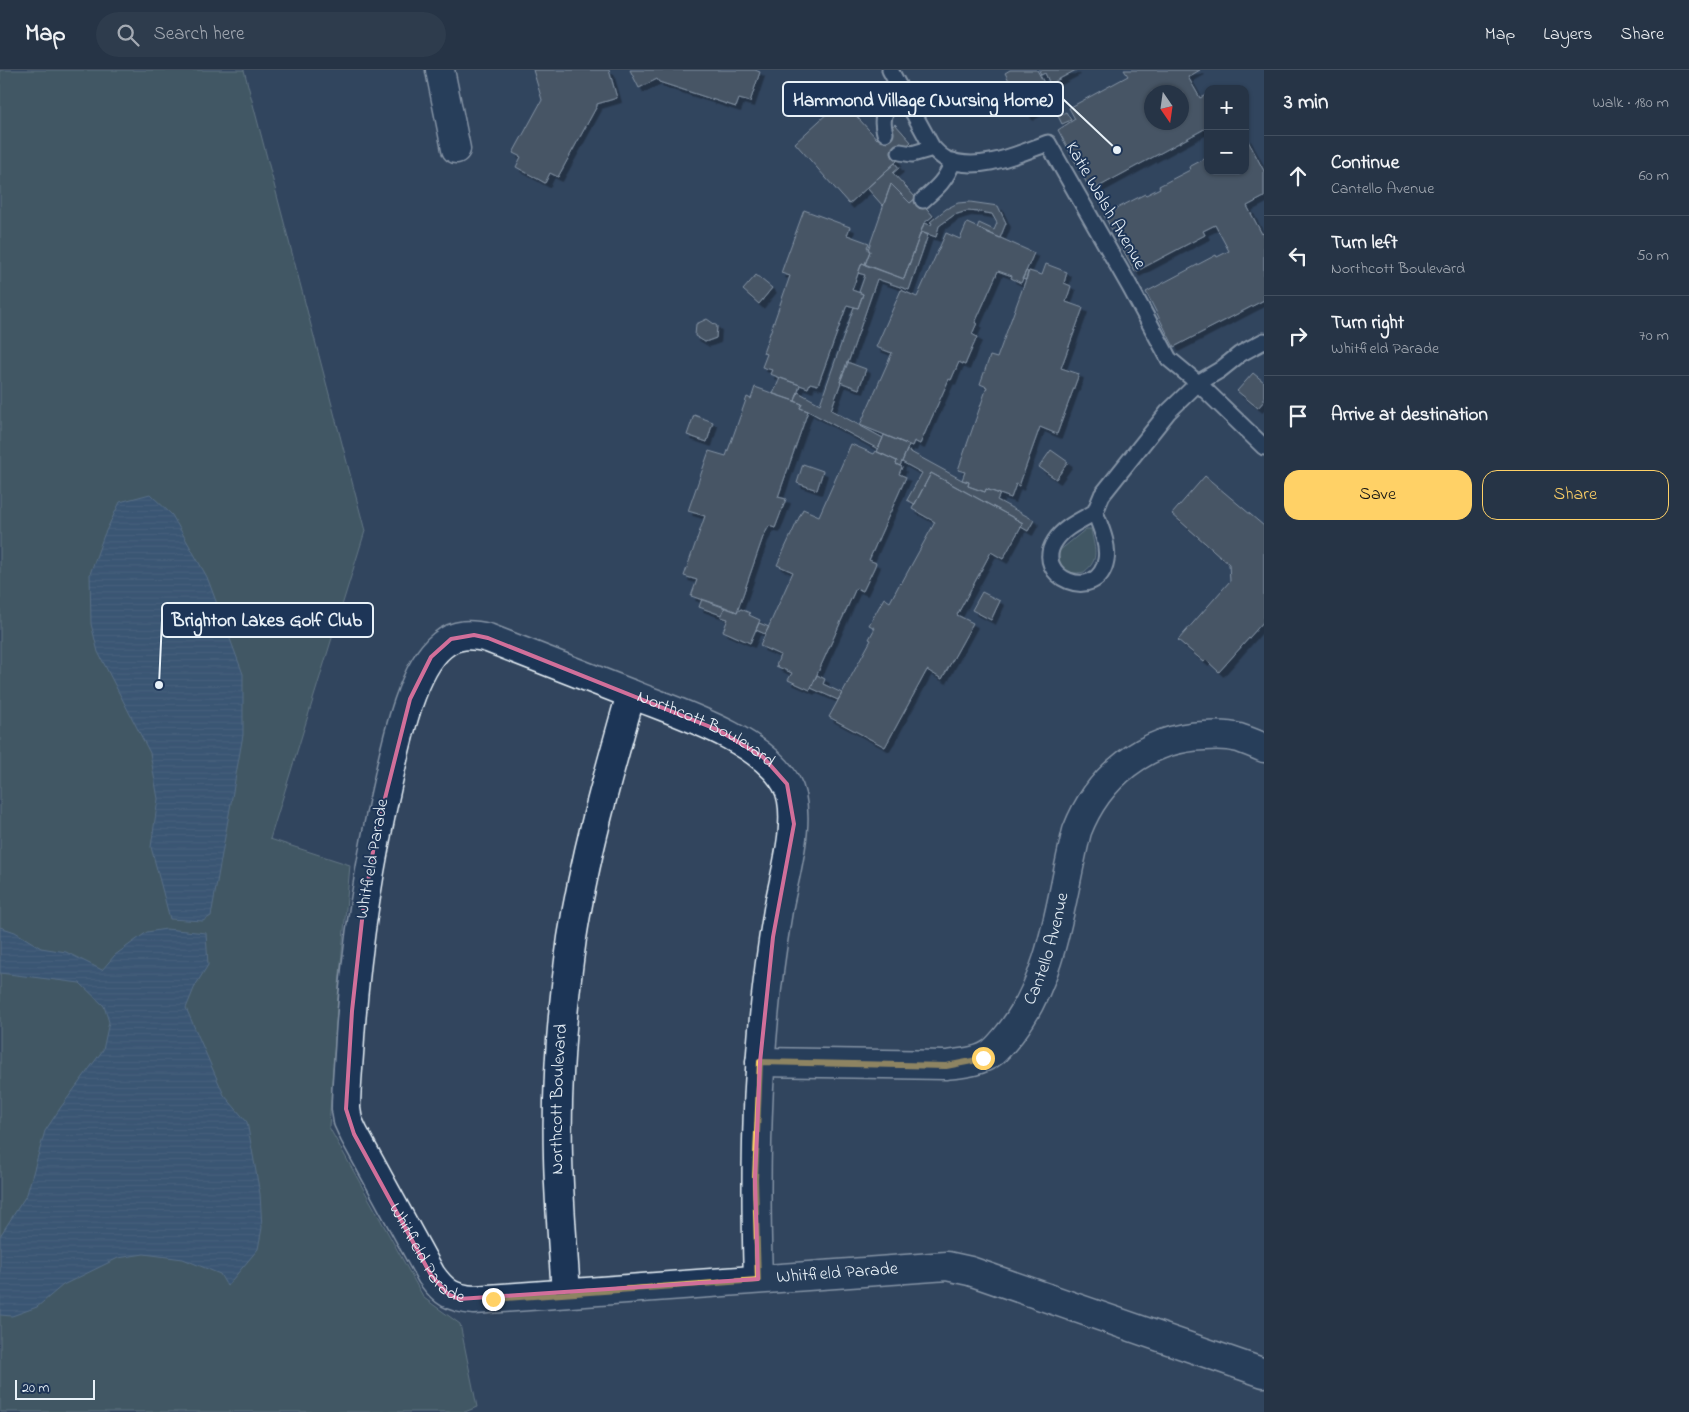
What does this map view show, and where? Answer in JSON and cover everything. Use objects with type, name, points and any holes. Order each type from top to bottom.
[{"type":"street","points":[[440,70],[456,148]]},
{"type":"street","name":"Whitfield Parade","points":[[631,694],[488,638],[474,635],[461,636],[451,639],[440,646],[431,657],[419,678],[403,721],[376,834],[358,947],[346,1109],[348,1121],[431,1275],[439,1286],[448,1294],[474,1300],[934,1266],[958,1268],[1264,1373]]},
{"type":"street","name":"Northcott Boulevard","points":[[566,1293],[558,1132],[560,1064],[567,978],[572,938],[588,856],[604,788],[631,694],[718,730],[743,743],[777,771],[787,784],[791,796],[794,824],[770,961],[760,1062],[755,1179],[758,1280]]},
{"type":"street","name":"Cantello Avenue","points":[[760,1062],[946,1066],[972,1061],[994,1051],[1016,1025],[1042,977],[1052,942],[1077,831],[1084,814],[1105,783],[1128,761],[1141,753],[1170,741],[1184,738],[1226,736],[1238,738],[1264,748]]},
{"type":"lane","points":[[890,70],[922,132],[933,148],[941,156],[953,161],[948,175],[943,182],[923,200]]},
{"type":"lane","points":[[885,133],[882,121],[885,110],[902,93]]},
{"type":"lane","name":"Katie Walsh Avenue","points":[[953,161],[966,163],[995,160],[1048,143],[1169,359],[1198,383],[1264,447]]},
{"type":"lane","points":[[900,152],[912,154],[933,148]]},
{"type":"lane","points":[[1095,512],[1106,550],[1104,568],[1099,575],[1084,584],[1067,582],[1058,576],[1050,558],[1051,548],[1055,540],[1062,533],[1095,512],[1102,495],[1168,412],[1198,383],[1220,370],[1240,354],[1264,341]]},
{"type":"highlighted area","points":[[474,635],[488,638],[718,730],[763,757],[787,784],[794,824],[773,937],[760,1062],[755,1179],[758,1279],[459,1299],[448,1294],[431,1275],[354,1134],[346,1109],[352,1011],[363,911],[376,834],[410,699],[431,657],[451,639]]},
{"type":"green space","points":[[0,70],[244,70],[365,531],[270,839],[350,865],[329,1127],[424,1298],[460,1324],[477,1407],[465,1412],[0,1412]]},
{"type":"green space","points":[[1086,529],[1091,529],[1095,548],[1093,562],[1084,572],[1068,572],[1060,562],[1059,551]]},
{"type":"water","points":[[150,494],[172,515],[207,577],[243,674],[243,735],[211,916],[203,921],[170,919],[151,847],[158,799],[150,753],[98,652],[91,624],[90,574],[104,535],[120,502]]},
{"type":"water","points":[[0,927],[15,932],[41,948],[66,952],[102,970],[115,955],[147,932],[166,929],[206,933],[208,965],[195,986],[186,1008],[224,1095],[247,1122],[260,1194],[262,1228],[258,1249],[227,1286],[220,1274],[183,1259],[144,1254],[118,1258],[63,1285],[37,1307],[12,1316],[0,1315],[0,1236],[27,1194],[45,1131],[103,1050],[109,1022],[104,1006],[80,983],[0,973]]},
{"type":"building","points":[[533,70],[609,70],[617,98],[597,104],[558,177],[550,173],[545,183],[516,167],[521,157],[513,153],[542,100]]},
{"type":"building","points":[[630,70],[755,70],[760,72],[750,102],[739,99],[736,107],[659,82],[657,79],[639,88]]},
{"type":"building","points":[[1010,70],[1037,70],[1054,101],[1028,116],[1024,108],[1019,111],[1009,93],[1014,90],[1005,73]]},
{"type":"building","points":[[1039,70],[1076,70],[1050,84],[1045,73],[1041,75]]},
{"type":"building","points":[[1124,70],[1200,70],[1188,77],[1200,98],[1204,96],[1204,129],[1091,191],[1058,130],[1075,119],[1069,108],[1128,76]]},
{"type":"building","points":[[842,100],[877,139],[895,124],[911,142],[894,157],[897,161],[849,204],[795,143]]},
{"type":"building","points":[[1066,112],[1071,120],[1062,124],[1058,116]]},
{"type":"building","points":[[1249,143],[1264,171],[1264,197],[1247,206],[1262,234],[1264,232],[1264,300],[1174,347],[1146,292],[1216,255],[1217,257],[1229,251],[1215,225],[1203,231],[1205,235],[1135,272],[1104,215],[1160,188],[1159,186],[1190,170],[1189,167],[1204,159],[1204,175],[1249,175]]},
{"type":"building","points":[[895,163],[899,168],[893,173],[916,198],[910,203],[891,184],[883,206],[867,188]]},
{"type":"building","points":[[891,184],[910,203],[917,197],[933,216],[924,223],[904,279],[865,265],[870,251],[868,250]]},
{"type":"building","points":[[970,202],[998,206],[1006,223],[1000,238],[977,228],[979,223],[994,230],[997,223],[992,214],[967,211],[954,215],[939,226],[936,237],[921,232],[924,223],[931,225],[932,223],[930,222],[946,209],[958,203]]},
{"type":"building","points":[[804,210],[850,227],[847,235],[869,243],[867,247],[870,251],[865,264],[862,263],[852,290],[863,294],[858,308],[847,305],[818,385],[810,383],[808,388],[770,374],[772,370],[762,367],[767,354],[763,353],[790,276],[781,273]]},
{"type":"building","points":[[967,223],[1034,253],[1021,283],[1011,278],[1012,276],[998,271],[975,323],[977,323],[972,334],[977,337],[965,365],[959,362],[951,380],[949,379],[920,444],[914,441],[912,446],[860,425],[892,353],[876,347],[901,290],[917,297],[946,233],[960,239]]},
{"type":"building","points":[[921,232],[928,235],[909,290],[877,279],[831,410],[883,438],[878,449],[800,408],[802,404],[795,401],[798,392],[820,404],[854,307],[858,308],[863,294],[859,292],[865,275],[858,273],[862,263],[904,279]]},
{"type":"building","points":[[1046,264],[1067,272],[1064,283],[1071,286],[1066,302],[1083,308],[1061,368],[1079,374],[1057,434],[1040,427],[1019,486],[1016,484],[1011,498],[986,489],[985,492],[968,486],[969,482],[962,480],[965,472],[958,470],[987,387],[980,384],[990,356],[997,358],[1029,271],[1042,275]]},
{"type":"building","points":[[1026,271],[1028,272],[1026,280],[1022,279]]},
{"type":"building","points":[[756,275],[772,288],[759,304],[743,290]]},
{"type":"building","points":[[707,319],[717,326],[716,338],[705,342],[695,336],[696,324]]},
{"type":"building","points":[[847,362],[866,369],[859,389],[840,382]]},
{"type":"building","points":[[1253,373],[1264,382],[1264,401],[1258,408],[1237,391]]},
{"type":"building","points":[[780,378],[800,385],[795,401],[773,394]]},
{"type":"building","points":[[755,387],[802,404],[800,408],[808,411],[778,497],[786,499],[775,528],[769,526],[763,537],[737,612],[691,596],[697,580],[684,576],[705,516],[688,511],[709,451],[726,456],[747,397],[751,399]]},
{"type":"building","points":[[694,415],[713,422],[707,442],[687,435]]},
{"type":"building","points":[[884,435],[909,445],[900,466],[896,464],[897,461],[877,452]]},
{"type":"building","points":[[851,444],[874,454],[876,451],[897,461],[896,464],[902,467],[899,474],[906,477],[869,560],[876,563],[874,568],[863,591],[856,588],[810,690],[788,680],[792,673],[776,666],[780,655],[760,646],[793,572],[777,565],[803,509],[819,516]]},
{"type":"building","points":[[907,450],[969,482],[968,486],[985,492],[986,489],[1000,494],[997,500],[1034,520],[1028,531],[1021,527],[1023,523],[931,473],[915,504],[907,500],[922,473],[902,462]]},
{"type":"building","points":[[1051,450],[1068,462],[1056,479],[1039,467]]},
{"type":"building","points":[[803,464],[823,471],[817,490],[797,483]]},
{"type":"building","points":[[931,473],[1023,523],[1003,559],[991,552],[957,615],[973,623],[942,679],[927,670],[885,747],[829,717],[871,640],[869,639],[875,628],[869,625],[884,598],[890,602],[935,522],[912,509]]},
{"type":"building","points":[[1205,476],[1264,526],[1264,621],[1219,672],[1178,640],[1230,581],[1229,564],[1172,514]]},
{"type":"building","points":[[982,592],[1000,601],[991,620],[972,610]]},
{"type":"building","points":[[702,599],[725,607],[721,615],[699,607]]},
{"type":"building","points":[[725,607],[737,612],[741,609],[760,620],[750,643],[723,631],[728,619],[721,617]]},
{"type":"building","points":[[759,623],[769,627],[765,634],[756,630]]},
{"type":"building","points":[[817,675],[825,679],[823,684],[842,693],[838,700],[811,688]]},
{"type":"place","name":"Hammond Village (Nursing Home)","points":[[1117,150]]},
{"type":"place","name":"Brighton Lakes Golf Club","points":[[159,685]]},
{"type":"route","points":[[493,1299],[758,1280],[755,1179],[760,1062],[946,1066],[983,1058]]}]
